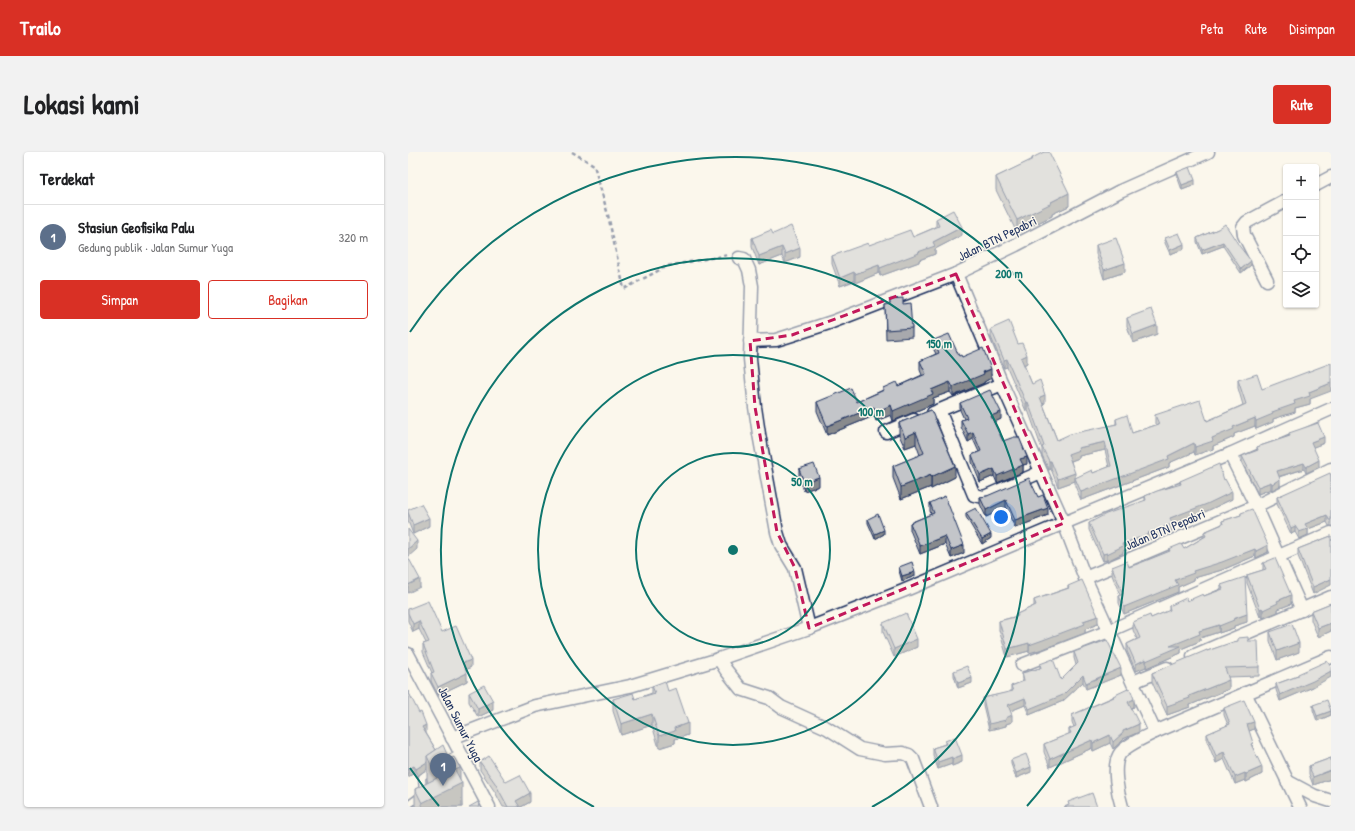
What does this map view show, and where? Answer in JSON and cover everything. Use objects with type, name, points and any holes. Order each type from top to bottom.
[{"type":"street","name":"Jalan BTN Pepabri","points":[[1155,732],[1085,578],[1064,522],[1002,384],[956,274],[1030,238],[1120,191],[1208,152]]},
{"type":"street","points":[[1319,183],[1331,177]]},
{"type":"street","points":[[1267,280],[1244,235],[1243,227],[1247,222],[1283,203]]},
{"type":"street","points":[[738,258],[744,260],[749,270],[752,286],[750,359],[758,434],[777,532],[781,545],[795,568],[809,628]]},
{"type":"street","points":[[750,340],[776,340],[792,335],[832,322],[956,274]]},
{"type":"street","points":[[886,432],[1002,384]]},
{"type":"street","points":[[452,738],[536,706],[616,689],[719,659],[809,628],[903,591],[1064,522],[1230,454],[1331,409]]},
{"type":"street","points":[[939,410],[974,495],[984,497],[1041,472]]},
{"type":"street","points":[[1230,454],[1256,506],[1302,610]]},
{"type":"street","name":"Jalan BTN Pepabri","points":[[1085,578],[1256,506],[1331,469]]},
{"type":"street","points":[[1022,665],[1109,631],[1331,533]]},
{"type":"street","points":[[1133,682],[1331,597]]},
{"type":"street","name":"Jalan Sumur Yuga","points":[[408,654],[489,807]]},
{"type":"street","points":[[1122,807],[1118,794],[1116,771],[1119,755],[1134,742],[1331,656]]},
{"type":"street","points":[[719,659],[741,689],[769,698],[781,707],[827,728],[860,749],[885,754],[903,753],[909,755],[913,759],[931,807]]},
{"type":"street","points":[[1245,693],[1300,807]]},
{"type":"street","points":[[1288,780],[1315,796],[1331,801]]},
{"type":"lane","points":[[408,805],[423,794],[422,777],[460,753]]},
{"type":"path","points":[[572,152],[594,165],[608,215],[624,289],[666,266],[730,255],[738,258]]},
{"type":"highlighted area","points":[[956,274],[1064,523],[809,628],[795,568],[777,532],[755,407],[750,341],[792,335]]},
{"type":"building","points":[[1044,152],[1049,152],[1069,193],[1017,220],[996,177]]},
{"type":"building","points":[[1190,167],[1195,180],[1182,185],[1177,172]]},
{"type":"building","points":[[953,210],[962,227],[933,242],[935,246],[880,268],[879,265],[855,274],[854,272],[840,278],[832,256],[868,243],[869,245],[910,230],[913,237],[939,226],[936,219]]},
{"type":"building","points":[[1225,224],[1251,261],[1241,269],[1223,242],[1202,250],[1197,238],[1218,229]]},
{"type":"building","points":[[791,226],[800,248],[785,254],[782,247],[759,256],[752,238],[771,230],[773,234]]},
{"type":"building","points":[[1179,233],[1184,244],[1170,250],[1165,238]]},
{"type":"building","points":[[1116,238],[1125,263],[1104,270],[1096,245]]},
{"type":"building","points":[[903,298],[903,304],[910,303],[912,328],[886,330],[885,305],[890,304],[890,299]]},
{"type":"building","points":[[1151,309],[1157,325],[1133,334],[1127,318]]},
{"type":"building","points":[[1009,321],[1018,344],[1022,343],[1027,355],[1021,358],[1032,384],[1040,380],[1045,395],[1040,397],[1057,440],[1070,434],[1117,424],[1116,419],[1127,415],[1132,433],[1159,424],[1155,415],[1200,400],[1207,421],[1246,404],[1238,380],[1257,374],[1262,389],[1331,363],[1331,383],[1309,392],[1310,396],[1294,401],[1295,404],[1272,412],[1273,414],[1256,421],[1255,418],[1233,427],[1234,429],[1212,438],[1213,441],[1195,447],[1194,443],[1168,456],[1169,459],[1081,492],[1075,478],[1092,470],[1093,473],[1111,466],[1105,442],[1078,448],[1079,450],[1068,454],[1075,473],[1058,479],[1051,461],[1049,461],[1042,447],[1044,446],[1028,402],[1026,403],[1007,359],[1004,360],[991,329]]},
{"type":"building","points":[[949,334],[959,356],[961,355],[962,357],[983,348],[991,369],[983,372],[984,374],[953,387],[950,382],[931,390],[933,394],[893,411],[891,405],[876,412],[874,407],[827,426],[817,402],[851,388],[857,402],[884,390],[883,388],[896,382],[898,386],[926,374],[920,361],[939,353],[934,340]]},
{"type":"building","points":[[990,390],[1001,412],[991,416],[1003,441],[1014,437],[1019,437],[1027,457],[1020,459],[1023,465],[997,476],[994,469],[980,475],[972,455],[981,451],[973,432],[968,434],[961,420],[967,418],[960,403]]},
{"type":"building","points":[[931,410],[955,466],[931,477],[931,475],[901,487],[893,466],[924,453],[916,432],[905,437],[899,423]]},
{"type":"building","points":[[1318,423],[1324,437],[1311,442],[1319,460],[1306,467],[1304,463],[1277,471],[1280,479],[1272,484],[1271,482],[1258,487],[1242,456],[1258,450],[1257,447],[1290,436],[1289,433]]},
{"type":"building","points":[[814,464],[819,477],[804,482],[799,469]]},
{"type":"building","points":[[1219,464],[1224,480],[1225,479],[1232,492],[1207,504],[1170,518],[1172,524],[1122,544],[1123,546],[1107,554],[1103,554],[1089,523],[1106,514],[1146,500],[1145,496],[1181,484],[1180,481]]},
{"type":"building","points":[[1330,473],[1331,520],[1329,520],[1327,515],[1305,524],[1308,529],[1299,532],[1295,526],[1291,528],[1277,497]]},
{"type":"building","points":[[1029,478],[1038,497],[1043,495],[1048,508],[1015,520],[1006,500],[986,510],[980,497],[987,496]]},
{"type":"building","points":[[945,496],[964,545],[951,550],[945,536],[920,546],[910,523],[934,513],[930,503]]},
{"type":"building","points":[[421,504],[429,518],[413,525],[408,510]]},
{"type":"building","points":[[976,508],[991,534],[982,539],[966,513]]},
{"type":"building","points":[[1252,509],[1268,545],[1256,551],[1255,549],[1222,562],[1193,571],[1194,573],[1175,580],[1178,585],[1124,607],[1119,596],[1123,594],[1112,567],[1127,561],[1129,567],[1170,551],[1169,549],[1181,544],[1184,549],[1206,536],[1204,532],[1223,524],[1222,521],[1241,515],[1241,513]]},
{"type":"building","points":[[878,514],[884,530],[875,534],[868,519]]},
{"type":"building","points":[[408,529],[417,541],[408,549]]},
{"type":"building","points":[[1331,536],[1331,579],[1313,587],[1298,549]]},
{"type":"building","points":[[408,557],[420,579],[408,585]]},
{"type":"building","points":[[1275,558],[1291,595],[1277,601],[1278,603],[1263,610],[1262,608],[1260,609],[1247,575],[1266,569],[1263,563]]},
{"type":"building","points":[[912,562],[915,572],[902,576],[899,567]]},
{"type":"building","points":[[1245,577],[1247,614],[1219,626],[1199,631],[1200,634],[1170,646],[1181,646],[1136,664],[1127,644],[1140,638],[1133,622],[1150,615],[1151,618],[1170,610],[1169,606],[1186,598],[1187,601],[1203,594],[1204,596],[1223,589],[1221,585]]},
{"type":"building","points":[[1082,580],[1098,616],[1083,621],[1085,624],[1043,640],[1029,645],[1029,643],[1007,649],[999,621],[1018,616],[1017,614],[1036,605],[1034,600],[1069,588],[1068,586]]},
{"type":"building","points":[[428,601],[442,632],[456,626],[471,660],[463,663],[467,673],[438,687],[431,673],[434,672],[423,644],[429,642],[419,621],[413,624],[408,613],[408,609]]},
{"type":"building","points":[[1331,603],[1331,623],[1318,628],[1311,611]]},
{"type":"building","points":[[906,613],[917,639],[894,649],[883,623]]},
{"type":"building","points":[[1292,624],[1299,643],[1277,651],[1270,632]]},
{"type":"building","points":[[1248,637],[1248,641],[1258,641],[1259,667],[1225,668],[1229,680],[1189,696],[1190,698],[1167,706],[1152,673],[1207,650],[1238,641],[1238,638]]},
{"type":"building","points":[[1107,640],[1121,668],[1086,683],[1083,675],[1063,695],[1029,709],[1025,698],[1008,705],[1012,715],[1006,718],[1006,720],[989,724],[983,698],[1013,691],[1011,686],[1024,681],[1022,673],[1041,668],[1040,664],[1053,659],[1061,680],[1078,663],[1074,652]]},
{"type":"building","points":[[1327,661],[1331,667],[1331,671],[1313,681],[1280,695],[1276,684],[1298,676],[1298,674]]},
{"type":"building","points":[[967,666],[972,678],[958,683],[954,671]]},
{"type":"building","points":[[665,681],[668,691],[676,688],[688,723],[674,728],[675,731],[659,736],[652,714],[621,724],[613,699],[633,693],[635,699],[655,693],[652,686]]},
{"type":"building","points":[[484,685],[493,701],[478,709],[469,693]]},
{"type":"building","points":[[1130,688],[1134,699],[1128,702],[1139,724],[1123,731],[1123,733],[1113,742],[1110,735],[1093,743],[1092,740],[1050,759],[1044,744],[1071,733],[1069,729],[1076,726],[1072,715],[1114,697],[1113,696]]},
{"type":"building","points":[[408,691],[419,713],[421,712],[426,725],[422,727],[436,750],[427,756],[427,762],[416,769],[414,766],[408,769]]},
{"type":"building","points":[[1244,700],[1254,722],[1247,724],[1253,743],[1251,744],[1262,767],[1235,777],[1224,752],[1216,756],[1207,734],[1230,724],[1224,708]]},
{"type":"building","points":[[1327,700],[1331,711],[1317,716],[1313,705]]},
{"type":"building","points":[[955,737],[962,755],[938,762],[933,748],[946,744],[945,741]]},
{"type":"building","points":[[443,745],[449,759],[454,757],[460,768],[455,770],[462,783],[422,803],[415,789],[437,778],[427,756]]},
{"type":"building","points":[[1026,754],[1031,767],[1016,773],[1011,760]]},
{"type":"building","points":[[489,756],[506,782],[520,775],[530,793],[516,801],[520,807],[508,807],[495,783],[480,762]]},
{"type":"building","points":[[1331,758],[1331,770],[1313,777],[1309,766]]},
{"type":"building","points":[[1092,793],[1097,807],[1064,807],[1069,805],[1068,802]]},
{"type":"building","points":[[478,802],[480,807],[469,807]]},
{"type":"place","name":"Stasiun Geofisika Palu","points":[[443,786]]}]
